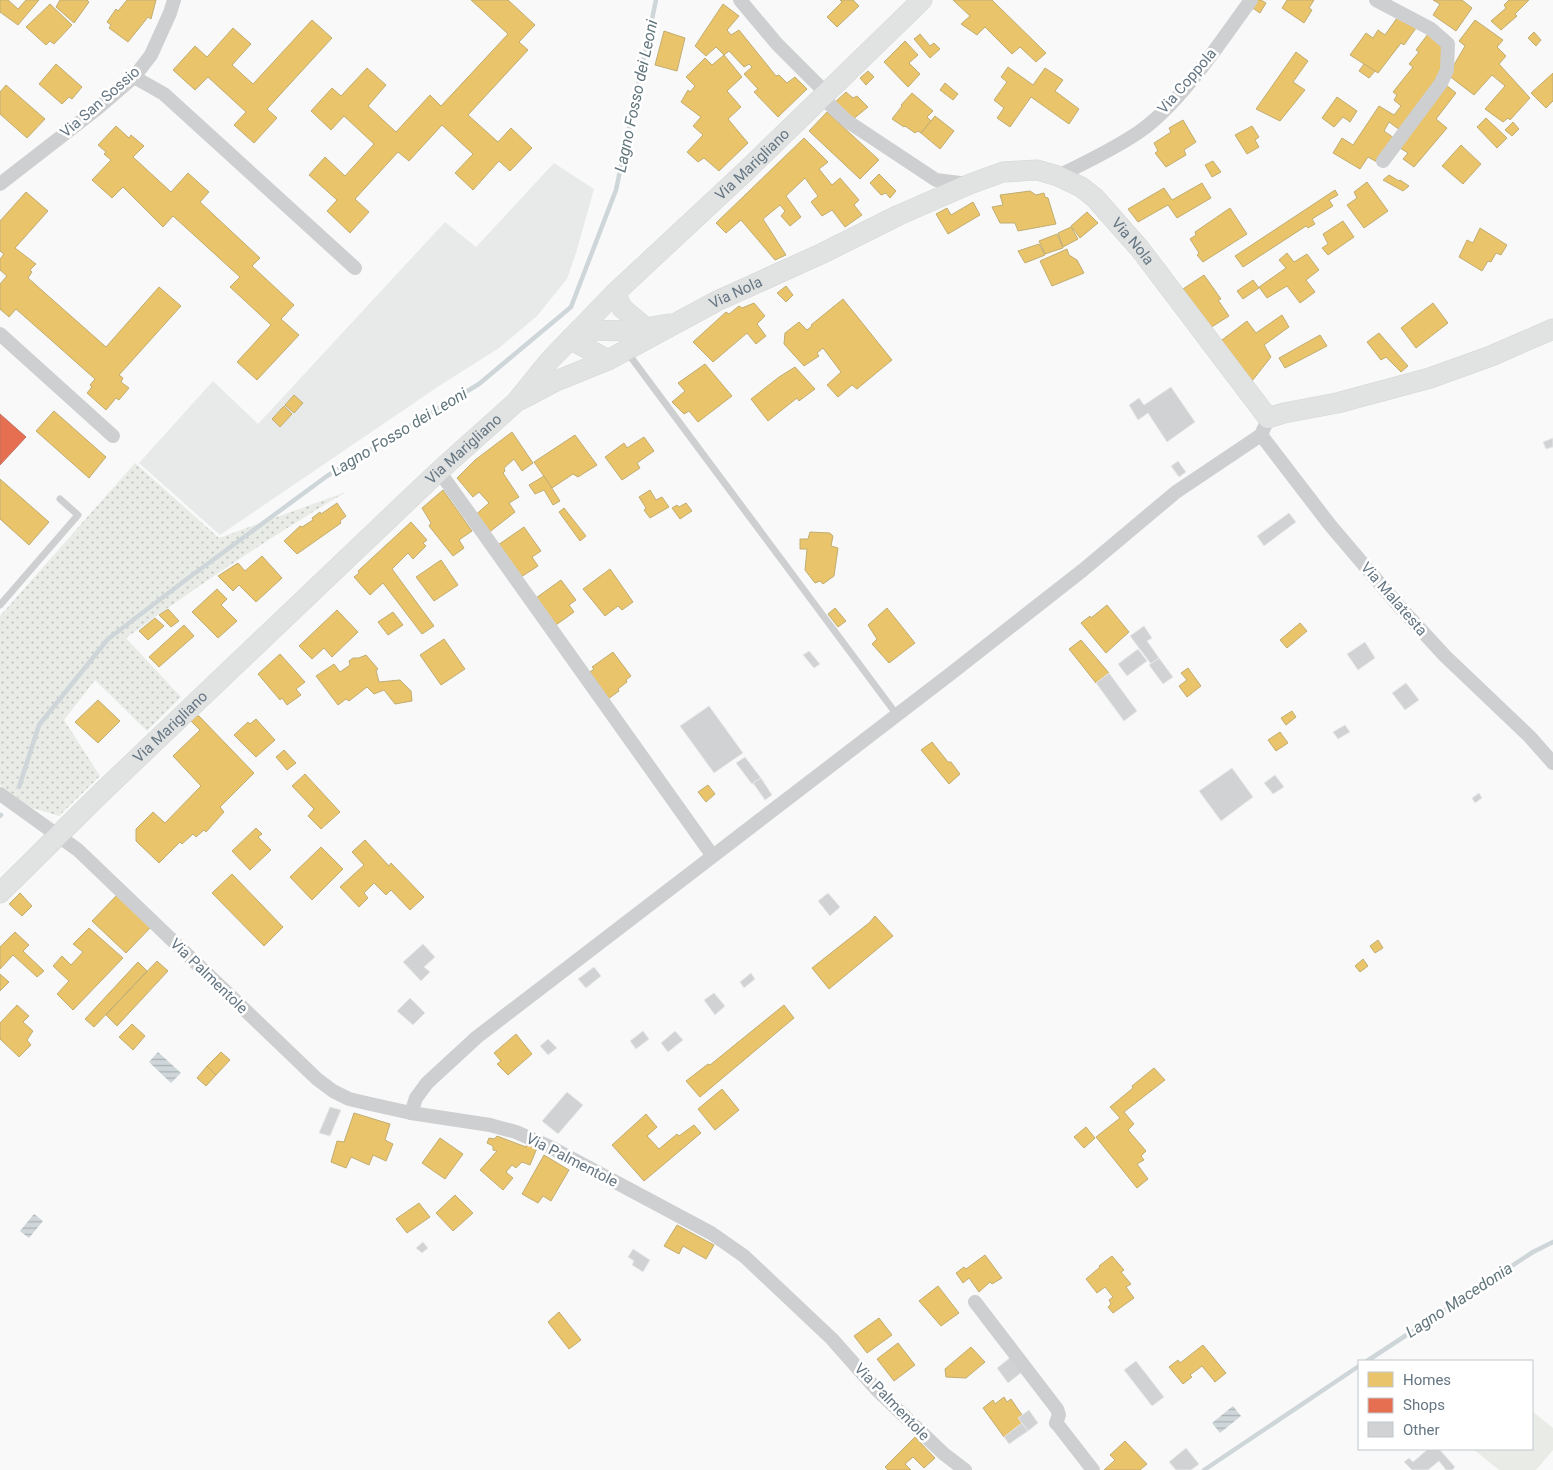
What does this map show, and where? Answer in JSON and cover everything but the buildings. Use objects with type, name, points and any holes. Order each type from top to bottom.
[{"type":"street","name":"Via San Sossio","points":[[0,184],[98,108],[134,76],[150,55],[170,13],[174,0]]},
{"type":"street","points":[[740,0],[777,44],[825,94],[829,104],[847,121],[936,180],[970,184]]},
{"type":"street","name":"Via Marigliano","points":[[0,893],[439,471],[516,402],[550,360],[615,293],[747,170],[922,0]]},
{"type":"street","name":"Via Coppola","points":[[1058,176],[1086,163],[1140,131],[1170,104],[1205,63],[1251,0]]},
{"type":"street","points":[[1376,0],[1432,29],[1448,44],[1447,70],[1441,83],[1383,161]]},
{"type":"street","points":[[134,76],[164,94],[355,268]]},
{"type":"street","name":"Via Nola","points":[[516,402],[556,381],[616,355],[717,301],[823,254],[899,215],[970,184],[1003,172],[1037,170],[1058,176],[1081,187],[1095,198],[1118,223],[1140,249],[1265,427]]},
{"type":"street","points":[[615,293],[622,308],[646,328]]},
{"type":"street","name":"Via Nola","points":[[574,334],[634,331],[671,324]]},
{"type":"street","points":[[411,1113],[416,1098],[427,1083],[477,1037],[1083,570],[1176,492],[1284,413],[1337,403],[1430,378],[1491,356],[1553,330]]},
{"type":"street","points":[[0,334],[113,436]]},
{"type":"street","points":[[574,334],[616,355]]},
{"type":"street","name":"Via Malatesta","points":[[1265,427],[1330,526],[1445,656],[1530,737],[1553,763]]},
{"type":"street","points":[[439,471],[712,855]]},
{"type":"street","name":"Via Palmentole","points":[[0,794],[78,850],[317,1079],[333,1091],[348,1099],[411,1113],[490,1125],[516,1132],[550,1147],[711,1233],[744,1256],[832,1339],[878,1391],[944,1454],[965,1470]]},
{"type":"street","points":[[975,1302],[1057,1409],[1059,1415],[1056,1423],[1093,1470]]},
{"type":"lane","points":[[616,355],[897,715]]},
{"type":"lane","points":[[0,605],[78,515],[60,499]]},
{"type":"shaded area","points":[[554,163],[594,189],[576,253],[567,279],[537,316],[499,348],[439,386],[220,535],[139,463],[213,381],[258,424],[445,222],[476,247]]},
{"type":"shaded area","points":[[135,463],[219,538],[346,492],[234,562],[126,638],[181,697],[147,731],[95,680],[64,720],[100,776],[59,816],[32,808],[0,785],[0,616]]},
{"type":"shaded area","points":[[158,1052],[181,1073],[171,1083],[149,1062]]},
{"type":"shaded area","points":[[34,1214],[43,1221],[29,1238],[20,1231]]},
{"type":"shaded area","points":[[1233,1406],[1241,1416],[1220,1433],[1212,1423]]},
{"type":"shaded area","points":[[1533,1412],[1553,1428],[1553,1450],[1536,1470],[1499,1470],[1474,1450],[1533,1450]]},
{"type":"waterway","name":"Lagno Fosso dei Leoni","points":[[19,787],[39,725],[108,639],[327,476],[479,384],[571,307],[616,190],[656,0]]},
{"type":"waterway","name":"Lagno Macedonia","points":[[1369,1360],[1533,1252],[1553,1242]]},
{"type":"waterway","name":"Lagno Macedonia","points":[[1204,1470],[1358,1367]]}]
